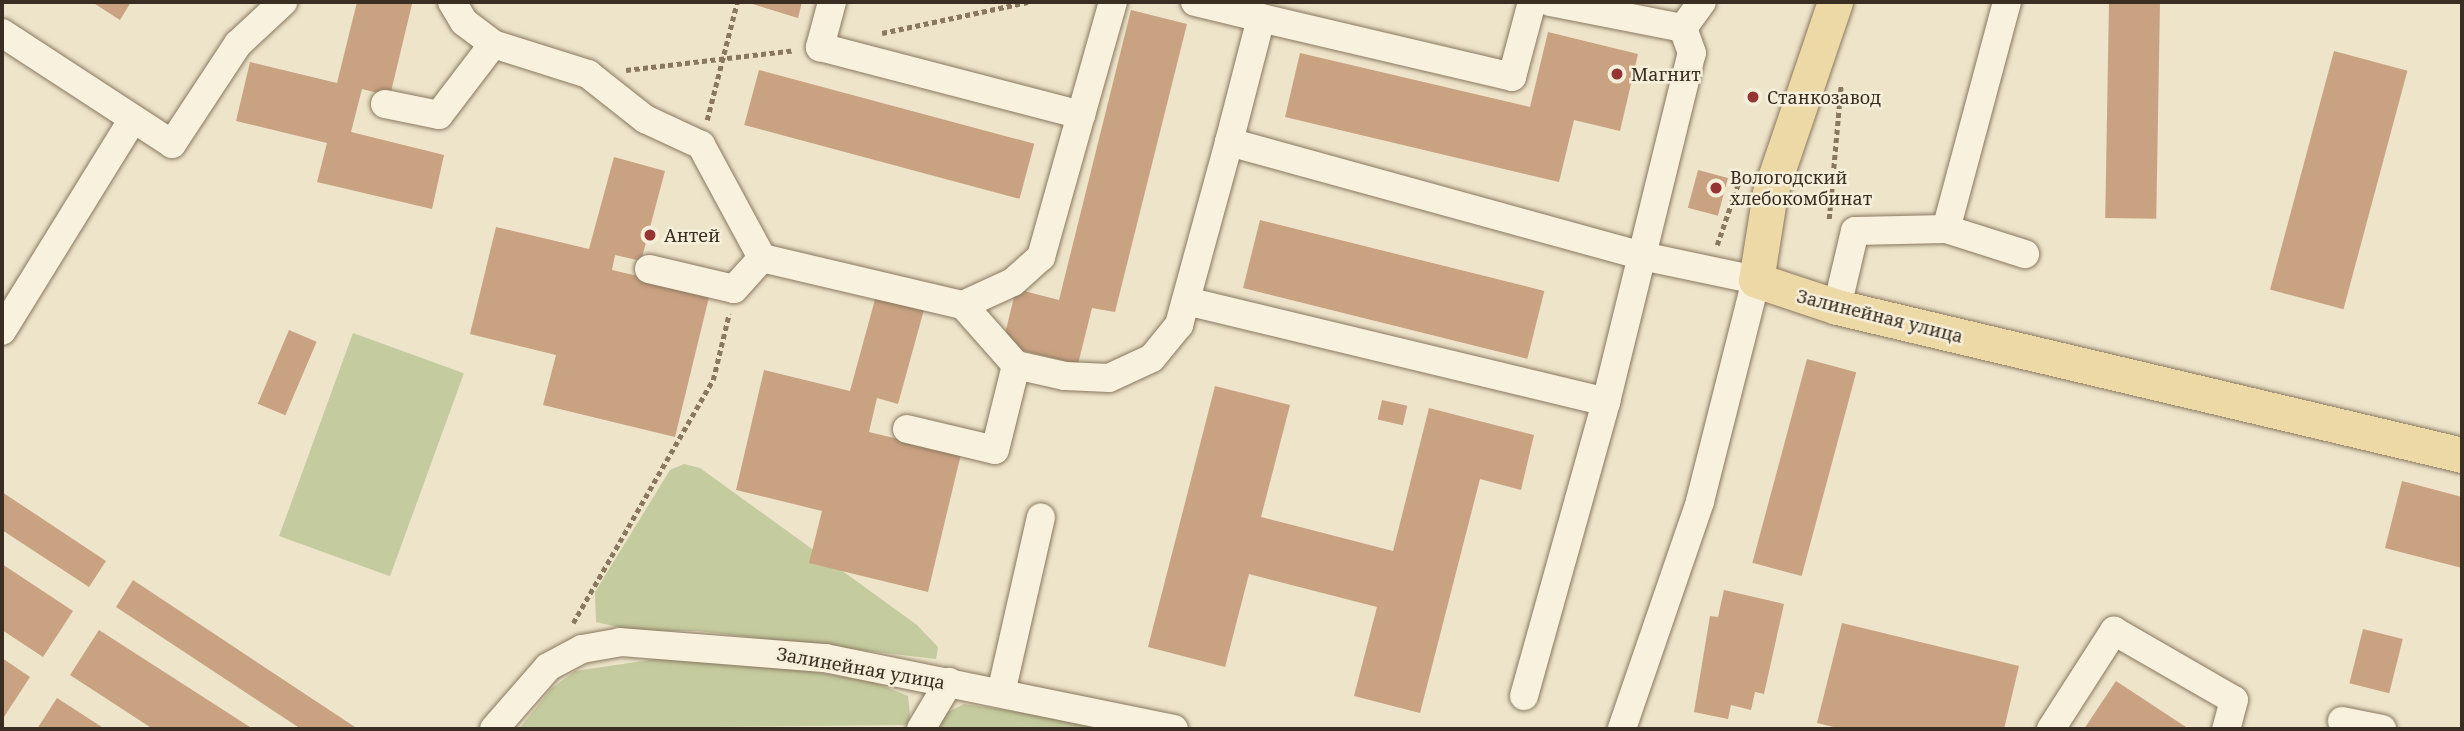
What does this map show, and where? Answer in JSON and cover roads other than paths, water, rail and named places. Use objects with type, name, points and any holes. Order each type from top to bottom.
[{"type":"main road","points":[[1756,280],[1770,193],[1835,2]]},
{"type":"main road","name":"Залинейная улица","points":[[1756,280],[1837,307],[2462,455]]},
{"type":"street","points":[[2,33],[172,144],[238,44],[283,2]]},
{"type":"street","points":[[452,2],[464,22],[493,44],[588,74],[645,119],[701,145],[762,258],[963,305],[1016,365],[1109,378],[1153,358],[1189,302],[1261,18]]},
{"type":"street","points":[[832,2],[820,47],[1081,114]]},
{"type":"street","points":[[963,305],[1013,282],[1041,257],[1112,2]]},
{"type":"street","points":[[1195,2],[1512,77],[1532,2]]},
{"type":"street","points":[[1550,2],[1683,28]]},
{"type":"street","points":[[1683,28],[1702,2]]},
{"type":"street","points":[[1946,229],[2007,2]]},
{"type":"street","points":[[1524,696],[1606,402],[1692,53],[1683,28]]},
{"type":"street","points":[[386,104],[439,115],[493,44]]},
{"type":"street","points":[[2,331],[133,119]]},
{"type":"street","points":[[1228,142],[1642,256],[1756,280],[1700,502],[1622,729]]},
{"type":"street","points":[[1837,307],[1855,231],[1946,229],[2025,254]]},
{"type":"street","points":[[649,269],[734,289],[762,258]]},
{"type":"street","points":[[1189,302],[1606,402]]},
{"type":"street","points":[[907,429],[995,450],[1016,365]]},
{"type":"street","points":[[1001,693],[1041,517]]},
{"type":"street","points":[[2051,729],[2114,631],[2234,700],[2226,729]]},
{"type":"street","name":"Залинейная улица","points":[[494,729],[548,667],[600,644],[643,642],[825,658],[1174,729]]},
{"type":"street","points":[[921,729],[949,682]]},
{"type":"street","points":[[2342,721],[2382,729]]},
{"type":"place","name":"Магнит","points":[[1617,74]]},
{"type":"place","name":"Станкозавод","points":[[1753,97]]},
{"type":"place","name":"Вологодский хлебокомбинат","points":[[1716,188]]},
{"type":"place","name":"Антей","points":[[650,235]]}]
